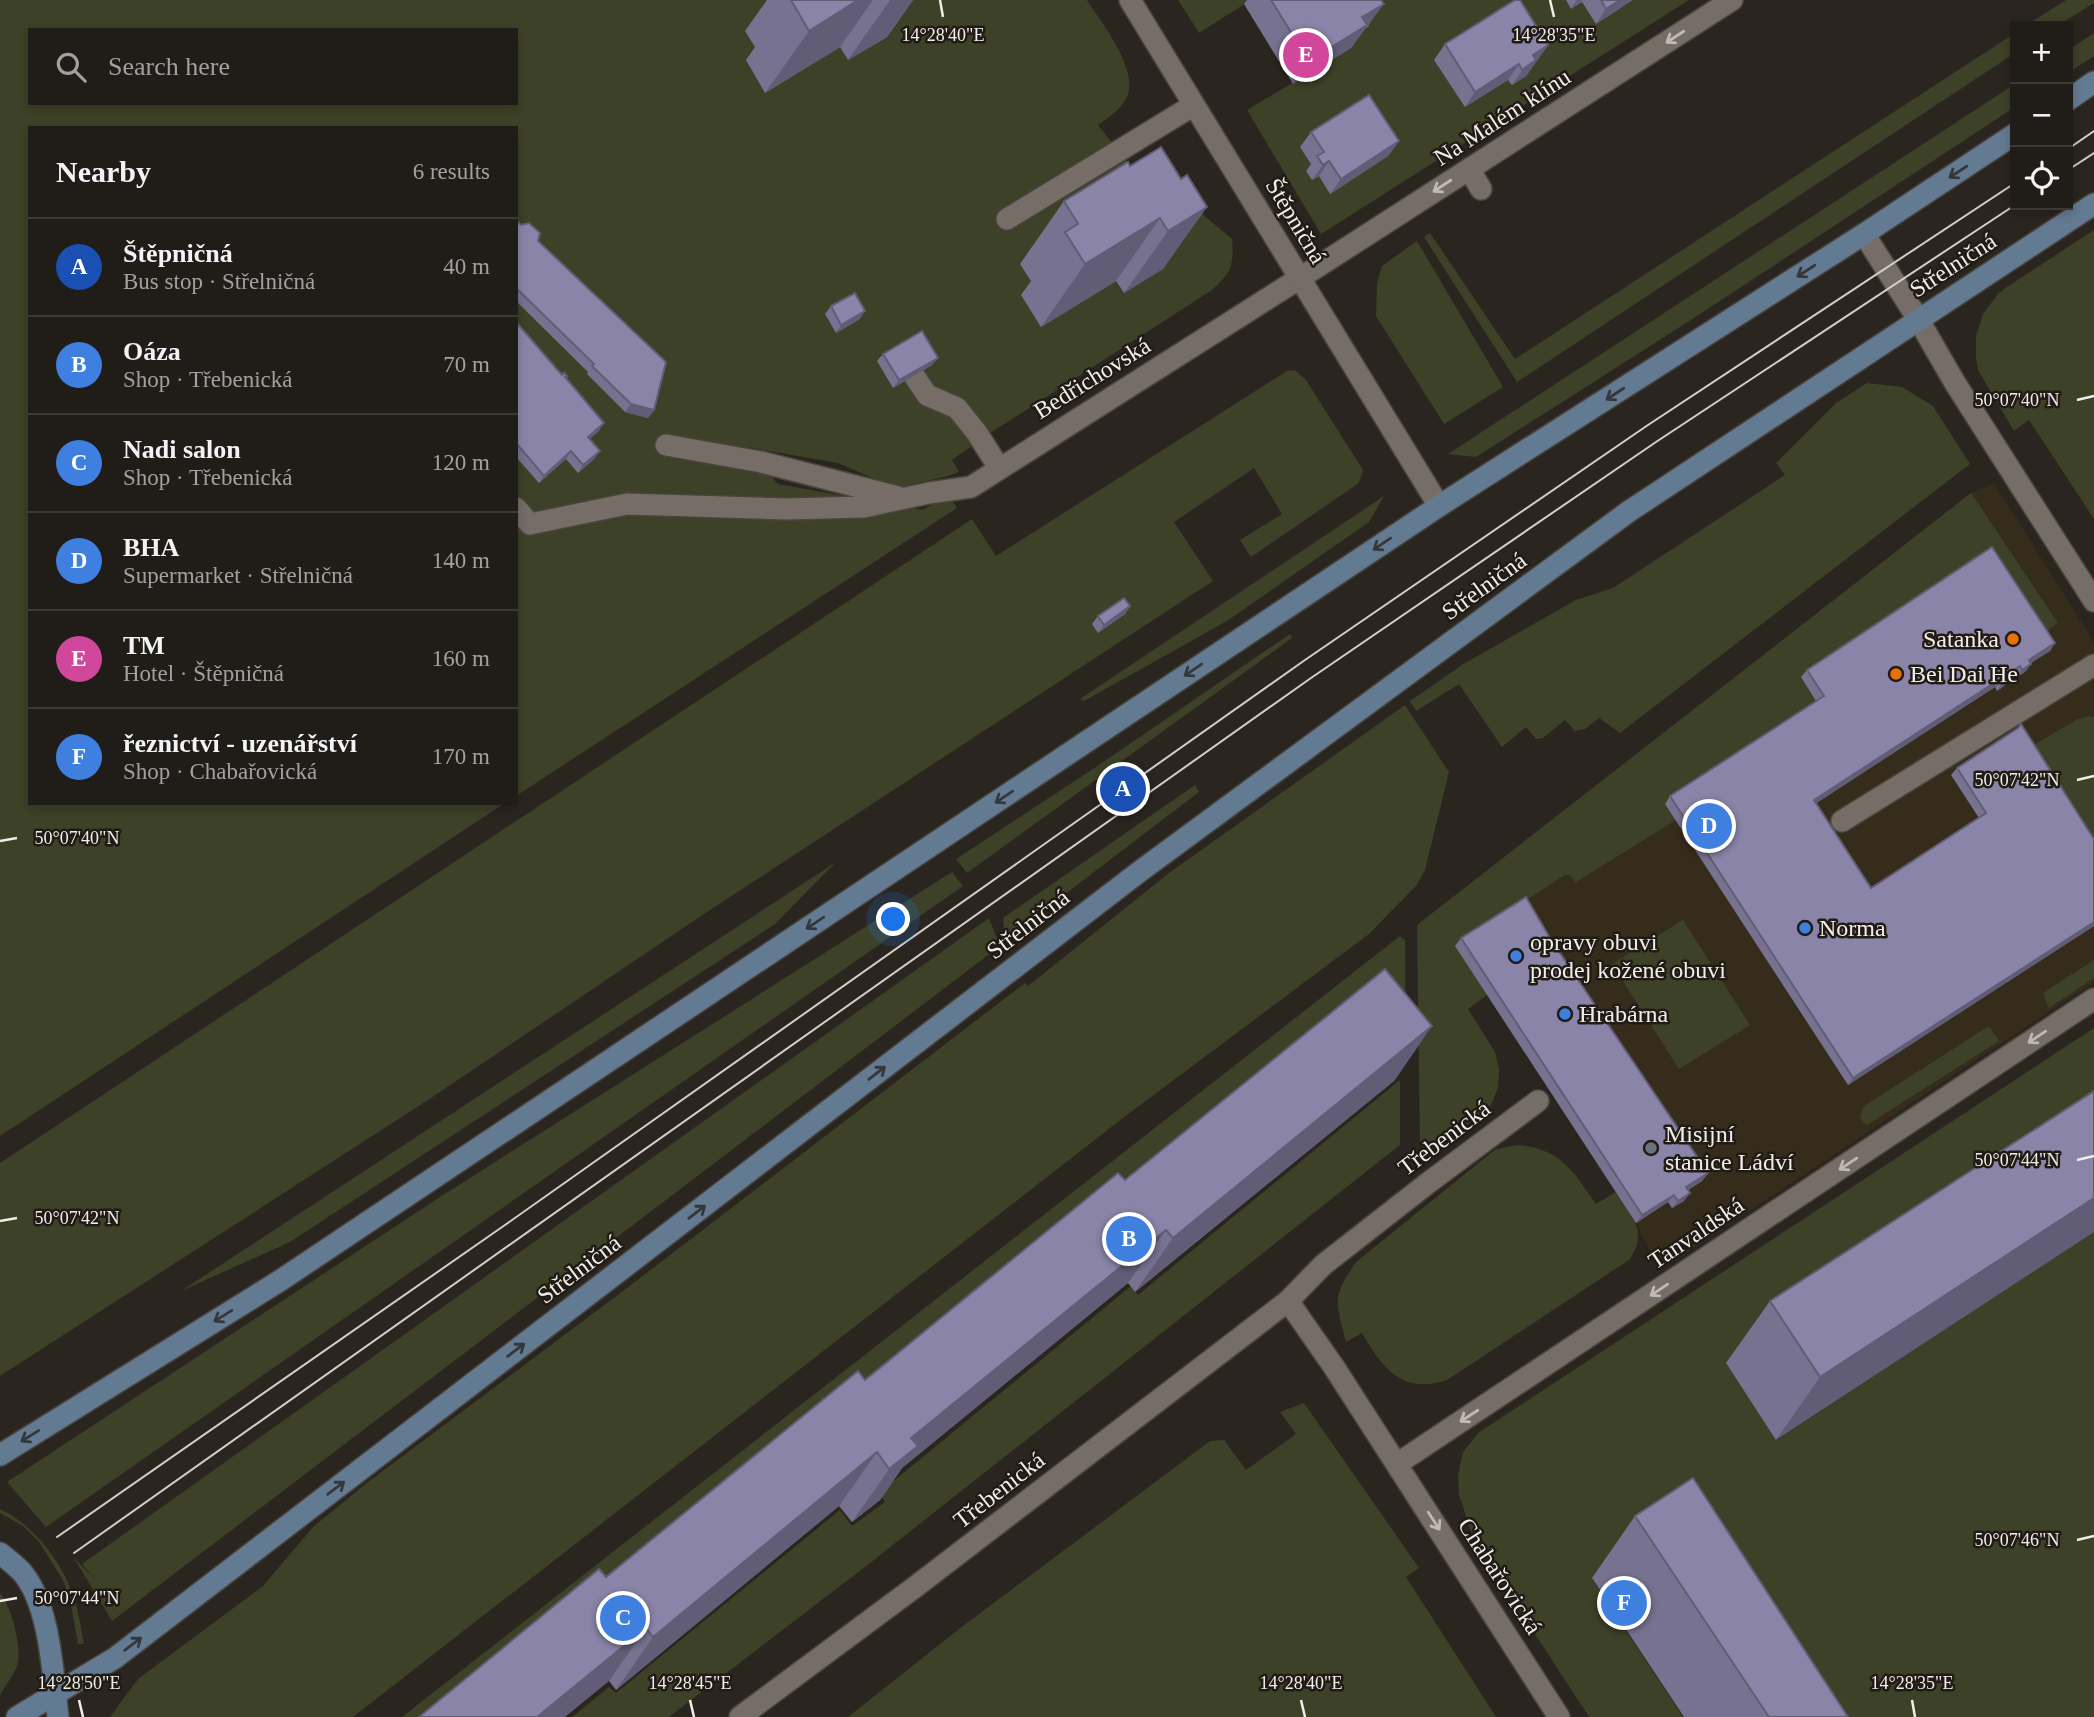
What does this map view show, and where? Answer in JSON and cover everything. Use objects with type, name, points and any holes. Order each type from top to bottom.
[{"type":"main road","points":[[2073,97],[2094,82]]},
{"type":"main road","points":[[0,1455],[281,1280],[1439,506],[2010,137]]},
{"type":"main road","name":"Střelničná","points":[[18,1717],[115,1658],[1139,872],[1629,512],[2094,204]]},
{"type":"main road","points":[[0,1553],[22,1573],[40,1604],[50,1649],[58,1717]]},
{"type":"street","name":"Štěpničná","points":[[1130,0],[1439,506]]},
{"type":"street","name":"Na Malém klínu","points":[[1300,278],[1732,0]]},
{"type":"street","points":[[1007,219],[1194,105]]},
{"type":"street","points":[[1469,169],[1481,189]]},
{"type":"street","points":[[1864,234],[1962,395],[2094,601]]},
{"type":"street","name":"Bedřichovská","points":[[518,510],[530,524],[627,504],[786,509],[864,507],[971,486],[1300,278]]},
{"type":"street","points":[[915,377],[927,395],[957,408],[999,468]]},
{"type":"street","name":"Bedřichovská","points":[[666,445],[761,462],[903,498]]},
{"type":"street","points":[[1842,821],[2094,665]]},
{"type":"street","name":"Tanvaldská","points":[[1397,1464],[2094,999]]},
{"type":"street","name":"Třebenická","points":[[740,1717],[915,1587],[1288,1301],[1323,1265],[1538,1101]]},
{"type":"street","points":[[1288,1301],[1397,1464]]},
{"type":"street","name":"Chabařovická","points":[[1397,1464],[1559,1717]]},
{"type":"shaded area","points":[[1994,483],[2094,642],[2094,982],[1660,1270],[1636,1223],[1456,946],[1417,925],[1971,493]]},
{"type":"green space","points":[[0,0],[796,0],[840,47],[848,60],[855,0],[1087,0],[1118,48],[1128,75],[1126,99],[1098,125],[1131,167],[1175,191],[1232,239],[1233,255],[1228,273],[1212,290],[952,460],[959,472],[948,476],[896,488],[838,463],[747,447],[778,484],[922,510],[949,496],[957,508],[518,795],[518,126],[28,126],[28,805],[502,805],[0,1136]],"holes":[[[1021,264],[1163,269],[1124,293],[1116,281],[1034,286]],[[825,314],[860,319],[836,332]]]},
{"type":"green space","points":[[1178,0],[1251,0],[1199,33]]},
{"type":"green space","points":[[1351,0],[1566,0],[1571,9],[1582,2],[1596,24],[1634,0],[1689,0],[1321,234],[1247,110],[1351,48]]},
{"type":"green space","points":[[2066,0],[2094,0],[2094,3],[2065,21],[2033,21]]},
{"type":"green space","points":[[2094,33],[2094,56],[2073,70],[2073,47]]},
{"type":"green space","points":[[2010,36],[2010,56],[1517,382],[1424,237],[1430,233],[1515,359]]},
{"type":"green space","points":[[2010,87],[2010,110],[1694,318],[1476,457],[1448,454]]},
{"type":"green space","points":[[2094,230],[2094,519],[2029,420],[2014,431],[1978,370],[1976,336],[1983,314],[1998,294]]},
{"type":"green space","points":[[1417,241],[1503,387],[1444,424],[1376,316],[1377,283],[1382,266]]},
{"type":"green space","points":[[1295,370],[1306,380],[1363,470],[1359,483],[1251,557],[1240,540],[1282,514],[1254,468],[1174,522],[1213,581],[707,912],[428,1100],[0,1376],[0,1163],[972,519],[996,556],[1287,371]]},
{"type":"green space","points":[[1867,383],[1902,387],[1933,406],[1970,464],[1620,733],[1599,718],[1585,729],[1575,731],[1565,720],[1543,738],[1536,739],[1526,727],[1502,747],[1459,684],[1416,711],[1410,701],[1465,663],[1576,600],[1613,588],[1785,475],[1776,463],[1836,403]]},
{"type":"green space","points":[[1971,493],[2058,623],[2040,636],[1818,704],[1665,804],[1676,820],[1576,882],[1569,875],[1565,875],[1456,946],[1487,995],[1468,1009],[1495,1052],[1499,1069],[1498,1088],[1491,1105],[1430,1156],[1420,1144],[1417,925]]},
{"type":"green space","points":[[1384,496],[1369,522],[1227,621],[1084,701],[1080,699]]},
{"type":"green space","points":[[1290,634],[1292,638],[967,873],[956,859],[1099,765]]},
{"type":"green space","points":[[1405,705],[1449,772],[1425,870],[1416,886],[1369,934],[1123,1118],[353,1717],[110,1717],[138,1679],[263,1586],[313,1527],[368,1482],[623,1291],[1025,983],[1028,986],[1169,873]]},
{"type":"green space","points":[[2094,717],[2094,856],[2027,749],[2078,719]]},
{"type":"green space","points":[[1195,785],[1199,792],[1005,940],[1003,918]]},
{"type":"green space","points":[[836,862],[775,924],[290,1242],[181,1291]]},
{"type":"green space","points":[[952,872],[963,886],[46,1527],[7,1482],[440,1197]]},
{"type":"green space","points":[[989,918],[1000,946],[112,1621],[74,1558],[96,1580],[82,1564]]},
{"type":"green space","points":[[1683,920],[1750,1025],[1679,1069],[1612,964]]},
{"type":"green space","points":[[1400,936],[1405,940],[1406,1062],[446,1717],[402,1717]]},
{"type":"green space","points":[[2094,960],[2094,978],[2049,1008],[2043,993]]},
{"type":"green space","points":[[1989,1026],[1999,1041],[1867,1125],[1860,1118],[1864,1106]]},
{"type":"green space","points":[[2094,1028],[2094,1125],[1726,1363],[1777,1440],[2094,1231],[2094,1717],[1764,1717],[1592,1579],[1683,1717],[1589,1717],[1474,1540],[1459,1495],[1458,1475],[1463,1452],[1478,1433]]},
{"type":"green space","points":[[1400,1080],[1400,1145],[865,1567],[669,1717],[572,1717],[609,1687],[616,1693],[840,1510],[852,1526],[885,1502],[879,1493],[1131,1286],[1138,1295]]},
{"type":"green space","points":[[1518,1145],[1533,1147],[1556,1157],[1573,1172],[1596,1204],[1616,1192],[1636,1224],[1638,1241],[1635,1250],[1629,1260],[1447,1380],[1431,1384],[1405,1381],[1386,1367],[1362,1333],[1346,1342],[1338,1309],[1342,1284],[1356,1262],[1496,1149]]},
{"type":"green space","points":[[1304,1403],[1419,1568],[1406,1577],[1496,1717],[848,1717],[959,1629],[1210,1441],[1224,1440],[1246,1470],[1296,1434],[1280,1412]]},
{"type":"green space","points":[[0,1509],[25,1525],[56,1560],[75,1601],[84,1644],[78,1644],[64,1582],[39,1542],[23,1526],[0,1513]]},
{"type":"green space","points":[[0,1593],[15,1628],[18,1659],[15,1670],[0,1695]]},
{"type":"building","points":[[791,0],[858,0],[809,31]]},
{"type":"building","points":[[1271,0],[1381,0],[1384,4],[1362,17],[1367,25],[1309,61]]},
{"type":"building","points":[[1515,0],[1520,0],[1548,45],[1533,55],[1536,60],[1522,70],[1519,64],[1475,92],[1445,44]]},
{"type":"building","points":[[1601,0],[1620,0],[1606,9]]},
{"type":"building","points":[[1369,95],[1399,141],[1341,179],[1329,161],[1323,165],[1317,156],[1324,152],[1311,132]]},
{"type":"building","points":[[1161,147],[1181,179],[1187,175],[1207,207],[1168,231],[1160,218],[1085,264],[1065,232],[1078,224],[1064,201],[1128,162],[1130,166]]},
{"type":"building","points":[[518,222],[521,225],[529,223],[540,233],[538,241],[666,362],[654,410],[631,404],[592,366],[594,364],[518,290]]},
{"type":"building","points":[[855,293],[865,311],[841,325],[831,306]]},
{"type":"building","points":[[518,324],[562,375],[564,373],[567,376],[565,377],[604,423],[588,437],[600,451],[583,465],[571,451],[544,476],[518,445]]},
{"type":"building","points":[[922,331],[938,358],[899,380],[883,354]]},
{"type":"building","points":[[1992,547],[2055,643],[2029,660],[2031,664],[2022,670],[2020,666],[2007,675],[2009,679],[2003,683],[2000,679],[1814,800],[1871,888],[1986,813],[1957,768],[2021,724],[2094,839],[2094,922],[1853,1078],[1670,796],[1824,696],[1807,670]]},
{"type":"building","points":[[1124,598],[1130,606],[1104,625],[1098,616]]},
{"type":"building","points":[[1526,897],[1550,938],[1708,1173],[1686,1187],[1690,1193],[1678,1201],[1674,1195],[1642,1215],[1461,938]]},
{"type":"building","points":[[1385,969],[1432,1026],[1173,1238],[1166,1230],[911,1438],[918,1446],[889,1469],[877,1452],[653,1637],[646,1628],[537,1717],[419,1717],[599,1569],[606,1577],[858,1371],[865,1380],[1118,1173],[1125,1180]]},
{"type":"building","points":[[2094,1091],[2094,1198],[1820,1377],[1770,1301]]},
{"type":"building","points":[[1693,1478],[1848,1717],[1769,1717],[1635,1516]]},
{"type":"tram line","points":[[2071,147],[2094,131]]},
{"type":"tram line","points":[[2073,167],[2094,153]]},
{"type":"tram line","points":[[57,1537],[505,1225],[1305,660],[1648,425],[2010,186]]},
{"type":"tram line","points":[[74,1553],[1311,678],[1656,442],[2010,208]]},
{"type":"place","name":"TM","points":[[1306,55]]},
{"type":"place","name":"Satanka","points":[[2013,639]]},
{"type":"place","name":"Bei Dai He","points":[[1896,674]]},
{"type":"place","name":"Štěpničná","points":[[1123,789]]},
{"type":"place","name":"BHA","points":[[1709,826]]},
{"type":"place","name":"Norma","points":[[1805,928]]},
{"type":"place","name":"opravy obuvi prodej kožené obuvi","points":[[1516,956]]},
{"type":"place","name":"Hrabárna","points":[[1565,1014]]},
{"type":"place","name":"Misijní stanice Ládví","points":[[1651,1148]]},
{"type":"place","name":"Oáza","points":[[1129,1239]]},
{"type":"place","name":"řeznictví - uzenářství","points":[[1624,1603]]},
{"type":"place","name":"Nadi salon","points":[[623,1618]]}]
